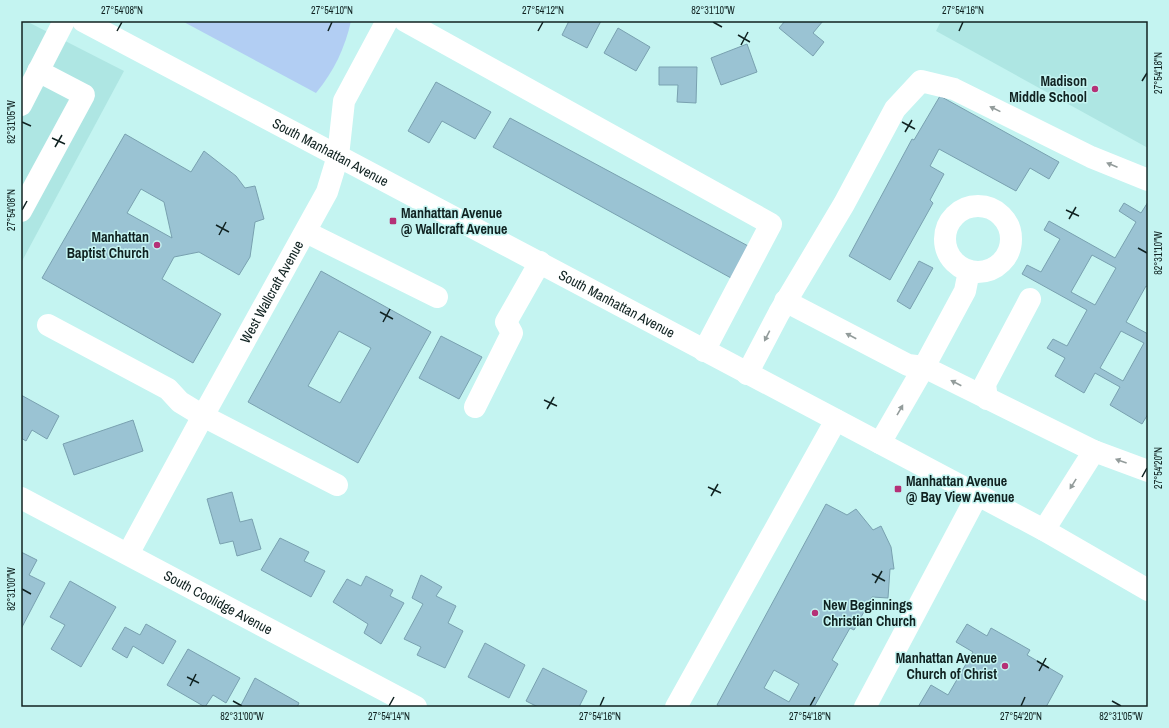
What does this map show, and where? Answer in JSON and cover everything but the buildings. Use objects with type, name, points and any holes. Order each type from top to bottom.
[{"type":"street","points":[[21,105],[64,21]]},
{"type":"street","name":"South Manhattan Avenue","points":[[83,21],[540,262],[704,351],[978,494],[1148,590]]},
{"type":"street","name":"West Wallcraft Avenue","points":[[128,554],[328,192],[338,156],[344,101],[387,21]]},
{"type":"street","points":[[405,21],[771,224],[704,351]]},
{"type":"street","points":[[21,211],[84,95],[38,71]]},
{"type":"street","points":[[748,374],[785,301],[844,204],[895,109],[921,81],[954,88],[1091,157],[1148,180]]},
{"type":"street","points":[[21,114],[25,116],[21,124]]},
{"type":"street","points":[[306,232],[437,297]]},
{"type":"street","points":[[475,407],[512,333],[506,322],[540,262]]},
{"type":"street","points":[[880,444],[965,291],[969,271]]},
{"type":"street","points":[[987,398],[985,384],[1030,300]]},
{"type":"street","points":[[785,301],[908,365],[924,367],[1094,451],[1148,471]]},
{"type":"street","points":[[48,325],[168,388],[180,402],[203,416],[337,485]]},
{"type":"street","points":[[676,707],[836,420]]},
{"type":"street","points":[[1044,530],[1094,451]]},
{"type":"street","points":[[865,707],[978,494]]},
{"type":"street","name":"South Coolidge Avenue","points":[[21,498],[416,707]]},
{"type":"shaded area","points":[[21,21],[26,21],[124,71],[21,263]]},
{"type":"shaded area","points":[[182,21],[351,21],[346,41],[338,59],[316,93]]},
{"type":"shaded area","name":"Madison Middle School","points":[[941,21],[1148,21],[1148,148],[936,31]]},
{"type":"place","name":"Madison Middle School","points":[[1095,89]]},
{"type":"place","name":"Manhattan Avenue @ Wallcraft Avenue","points":[[393,221]]},
{"type":"place","name":"Manhattan Baptist Church","points":[[157,245]]},
{"type":"place","name":"Manhattan Avenue @ Bay View Avenue","points":[[898,489]]},
{"type":"place","name":"New Beginnings Christian Church","points":[[815,613]]},
{"type":"place","name":"Manhattan Avenue Church of Christ","points":[[1005,666]]}]
